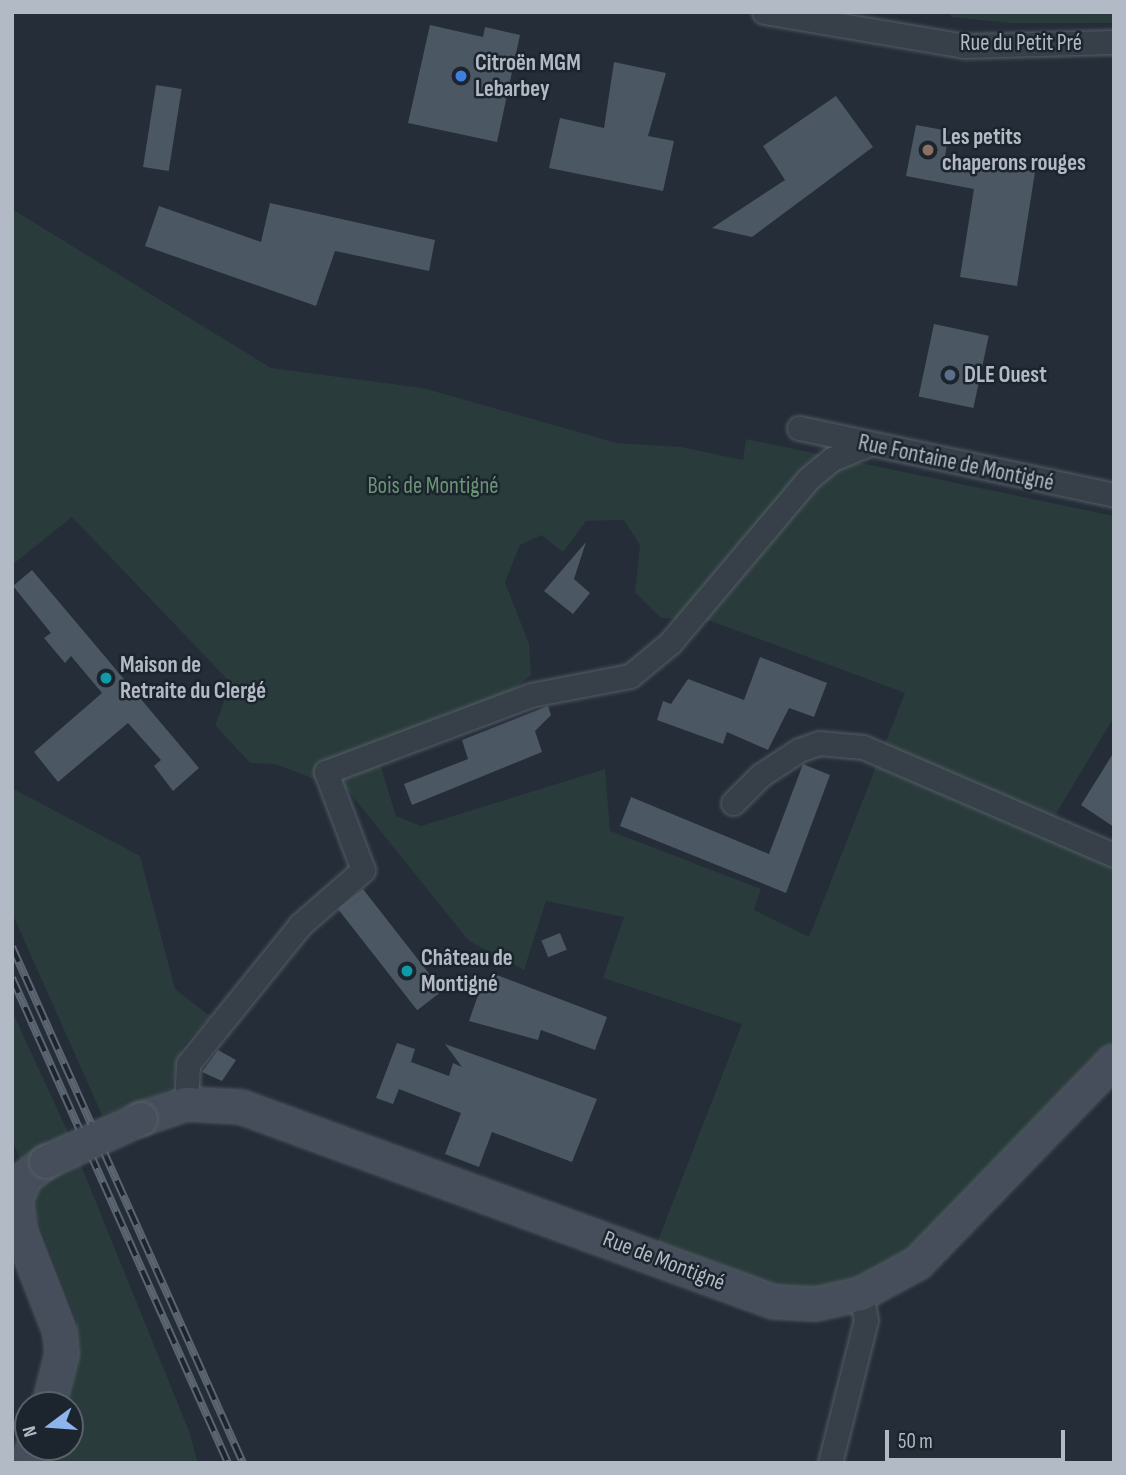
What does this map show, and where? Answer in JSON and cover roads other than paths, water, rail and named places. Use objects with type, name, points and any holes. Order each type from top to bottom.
[{"type":"street","name":"Rue du Petit Pré","points":[[764,12],[964,46],[1114,42]]},
{"type":"street","name":"Rue Fontaine de Montigné","points":[[799,428],[867,446],[1114,495]]},
{"type":"street","points":[[186,1104],[188,1064],[300,925],[363,870],[326,772],[531,695],[629,676],[670,643],[808,479],[832,458],[867,446]]},
{"type":"street","points":[[733,803],[761,775],[799,750],[820,743],[863,747],[1114,855]]},
{"type":"street","name":"Rue de Montigné","points":[[53,1391],[62,1354],[60,1332],[22,1232],[16,1201],[25,1178],[46,1162],[141,1119],[186,1104],[241,1107],[774,1302],[816,1304],[861,1294],[918,1263],[1114,1061]]},
{"type":"street","points":[[830,1463],[866,1320],[861,1294]]},
{"type":"railway","points":[[12,947],[243,1463]]},
{"type":"railway","points":[[12,978],[228,1463]]},
{"type":"place","name":"Citroën MGM Lebarbey","points":[[461,76]]},
{"type":"place","name":"Les petits chaperons rouges","points":[[928,150]]},
{"type":"place","name":"DLE Ouest","points":[[950,375]]},
{"type":"place","name":"Maison de Retraite du Clergé","points":[[106,678]]},
{"type":"place","name":"Château de Montigné","points":[[407,971]]},
{"type":"park label","name":"Bois de Montigné","points":[[433,486]]}]
